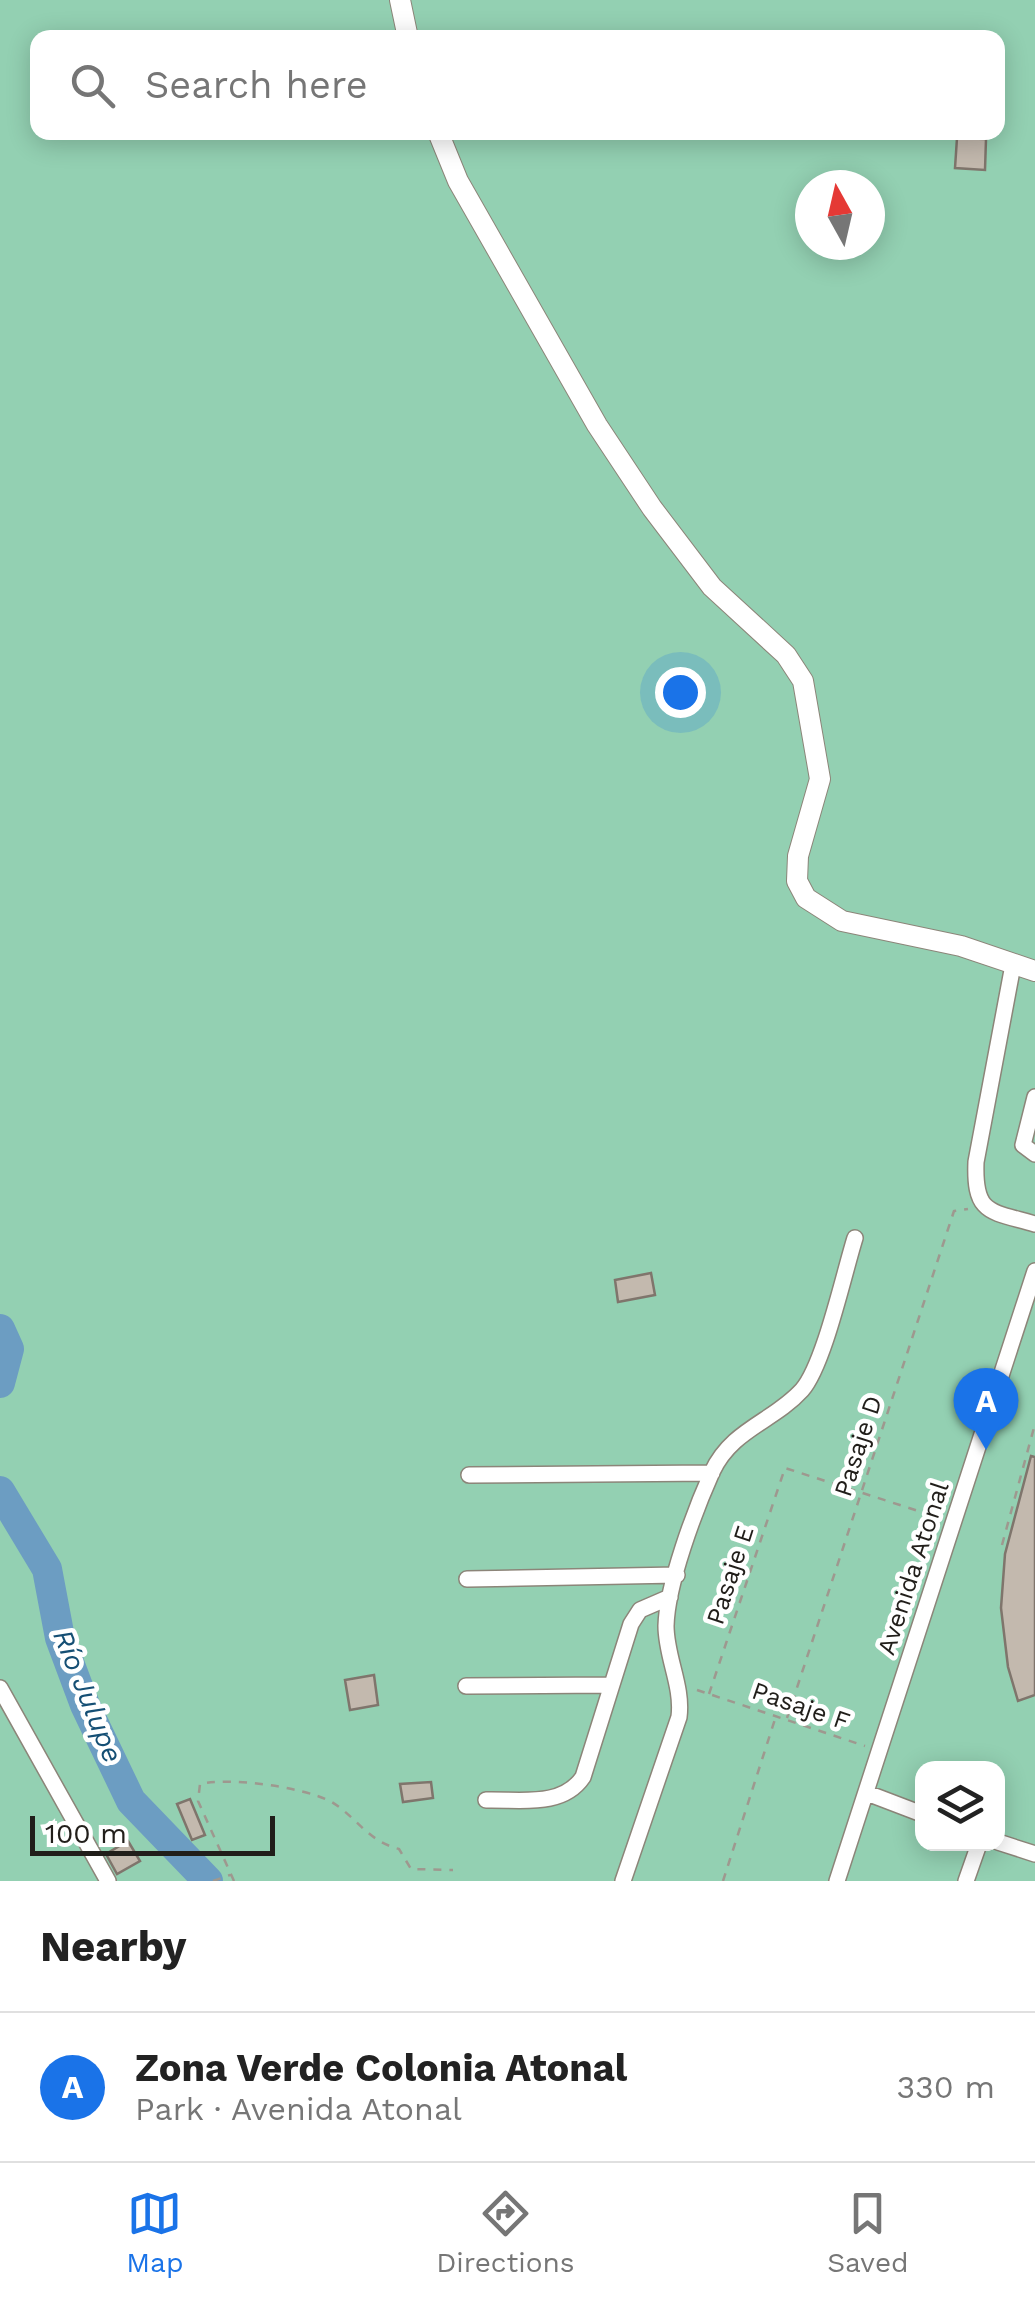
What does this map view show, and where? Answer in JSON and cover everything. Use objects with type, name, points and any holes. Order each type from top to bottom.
[{"type":"street","points":[[400,0],[406,30]]},
{"type":"street","points":[[441,140],[458,181],[630,474],[712,587],[786,655],[804,681],[820,778],[798,856],[797,880],[806,898],[842,921],[961,946],[1035,971]]},
{"type":"street","points":[[1013,965],[976,1162],[978,1201],[989,1210],[1035,1224]]},
{"type":"street","points":[[1035,1097],[1023,1132],[1023,1144],[1035,1154]]},
{"type":"street","points":[[622,1881],[681,1702],[666,1627],[670,1597],[712,1473],[741,1432],[789,1401],[811,1376],[855,1238]]},
{"type":"street","name":"Avenida Atonal","points":[[837,1881],[1035,1270]]},
{"type":"street","points":[[469,1475],[712,1473]]},
{"type":"street","points":[[466,1579],[677,1575]]},
{"type":"street","points":[[486,1800],[569,1795],[583,1777],[610,1685],[640,1610],[670,1597]]},
{"type":"street","points":[[466,1686],[610,1685]]},
{"type":"street","points":[[0,1688],[108,1881]]},
{"type":"street","points":[[867,1793],[915,1811]]},
{"type":"street","points":[[1005,1844],[1035,1854]]},
{"type":"street","points":[[966,1881],[977,1851]]},
{"type":"path","name":"Pasaje D","points":[[787,1718],[954,1211],[971,1209],[978,1201]]},
{"type":"path","points":[[1002,1545],[1035,1424]]},
{"type":"path","name":"Pasaje E","points":[[709,1694],[785,1468],[861,1492]]},
{"type":"path","points":[[861,1492],[954,1522]]},
{"type":"path","name":"Pasaje F","points":[[709,1694],[880,1751]]},
{"type":"path","points":[[723,1881],[777,1715]]},
{"type":"path","points":[[234,1881],[198,1801],[200,1784],[257,1784],[318,1797],[332,1802],[380,1844],[399,1849],[411,1869],[453,1870]]},
{"type":"path","points":[[212,1881],[232,1874]]},
{"type":"green space","points":[[0,0],[1035,0],[1035,1881],[0,1881]]},
{"type":"building","points":[[957,140],[986,140],[985,170],[955,168]]},
{"type":"building","points":[[651,1273],[655,1295],[618,1302],[615,1280]]},
{"type":"building","points":[[1031,1456],[1035,1457],[1035,1695],[1018,1701],[1008,1667],[1001,1608],[1005,1554]]},
{"type":"building","points":[[374,1675],[378,1705],[350,1710],[345,1680]]},
{"type":"building","points":[[431,1782],[433,1798],[403,1802],[400,1784]]},
{"type":"building","points":[[190,1799],[205,1835],[192,1840],[177,1804]]},
{"type":"building","points":[[128,1841],[140,1861],[117,1874],[106,1854]]},
{"type":"waterway","name":"Río Julupe","points":[[0,1329],[9,1349],[0,1383]]},
{"type":"waterway","name":"Río Julupe","points":[[0,1491],[47,1569],[60,1638],[85,1705],[131,1801],[208,1881]]},
{"type":"place","name":"Zona Verde Colonia Atonal","points":[[986,1450]]}]
